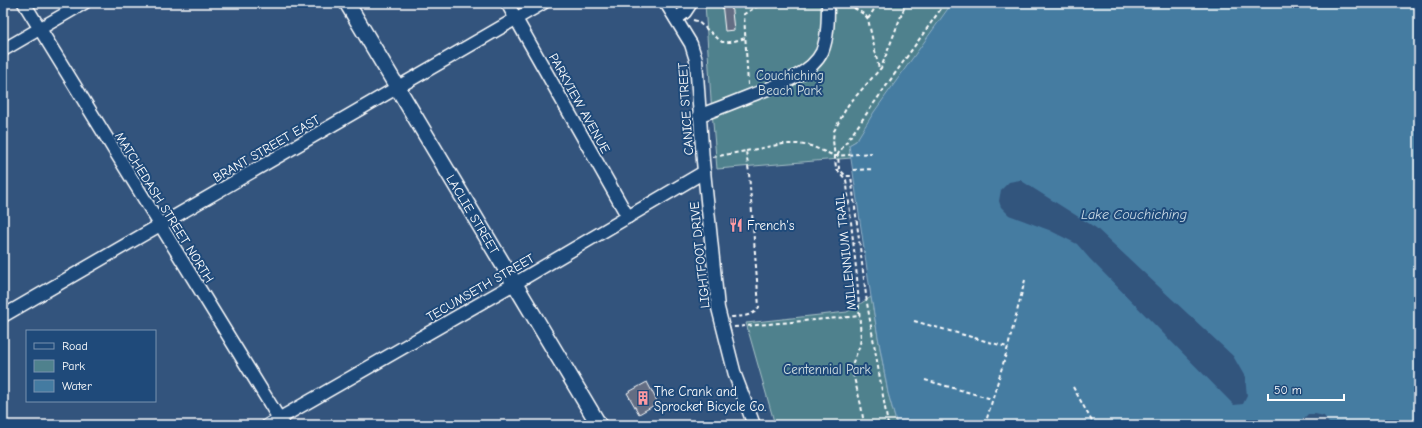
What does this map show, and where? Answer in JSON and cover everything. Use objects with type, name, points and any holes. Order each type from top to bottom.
[{"type":"main road","name":"LACLIE STREET","points":[[347,3],[599,425]]},
{"type":"street","name":"MATCHEDASH STREET NORTH","points":[[24,3],[161,225],[276,423]]},
{"type":"street","points":[[3,50],[84,3]]},
{"type":"street","name":"PARKVIEW AVENUE","points":[[507,3],[628,217]]},
{"type":"street","name":"BRANT STREET EAST","points":[[3,316],[543,3]]},
{"type":"street","name":"CANICE STREET","points":[[666,3],[691,44],[695,55],[704,172]]},
{"type":"street","points":[[676,19],[691,3]]},
{"type":"street","points":[[699,115],[785,82],[803,72],[815,62],[822,52],[826,38],[828,3]]},
{"type":"street","name":"TECUMSETH STREET","points":[[276,423],[704,172]]},
{"type":"street","name":"LIGHTFOOT DRIVE","points":[[704,172],[718,308],[735,375],[754,425]]},
{"type":"path","points":[[749,96],[744,14],[763,3]]},
{"type":"path","points":[[849,3],[853,8],[865,15],[868,19],[879,69]]},
{"type":"path","points":[[868,19],[878,3]]},
{"type":"path","name":"MILLENNIUM TRAIL","points":[[864,425],[861,405],[852,370],[853,362],[861,339],[847,185],[846,180],[837,170],[833,140],[836,124],[854,97],[879,69],[906,3]]},
{"type":"path","points":[[888,425],[867,303],[850,176],[846,176],[840,169],[838,154],[946,3]]},
{"type":"path","points":[[689,20],[697,21],[722,42],[730,42],[746,38]]},
{"type":"path","points":[[709,158],[783,144],[811,146],[834,156],[872,154]]},
{"type":"path","points":[[729,317],[752,314],[756,312],[759,307],[746,151]]},
{"type":"path","points":[[853,170],[874,170]]},
{"type":"path","points":[[985,425],[1008,347],[1025,280]]},
{"type":"path","points":[[731,327],[860,316]]},
{"type":"path","points":[[914,321],[1008,347]]},
{"type":"path","points":[[925,380],[992,400]]},
{"type":"path","points":[[1073,387],[1094,425]]},
{"type":"green space","name":"Couchiching Beach Park","points":[[705,3],[953,3],[856,141],[849,145],[851,158],[717,169]]},
{"type":"green space","name":"Centennial Park","points":[[871,297],[888,393],[897,425],[775,425],[746,323],[847,312]]},
{"type":"water","name":"Lake Couchiching","points":[[952,3],[1419,3],[1419,425],[897,425],[888,393],[871,297],[849,145],[856,141],[874,112]]},
{"type":"pier","points":[[1020,180],[1096,228],[1233,356],[1245,377],[1247,396],[1243,404],[1234,405],[1077,244],[1049,230],[1009,215],[1001,207],[999,201],[1001,190],[1009,182]]},
{"type":"pier","points":[[1308,414],[1324,416],[1330,425],[1298,425]]},
{"type":"building","points":[[722,3],[731,3],[734,30],[725,31]]},
{"type":"building","name":"The Crank and Sprocket Bicycle Co.","points":[[647,382],[658,403],[639,414],[627,393]]},
{"type":"place","name":"French's","points":[[736,225]]},
{"type":"place","name":"The Crank and Sprocket Bicycle Co.","points":[[643,398]]}]
